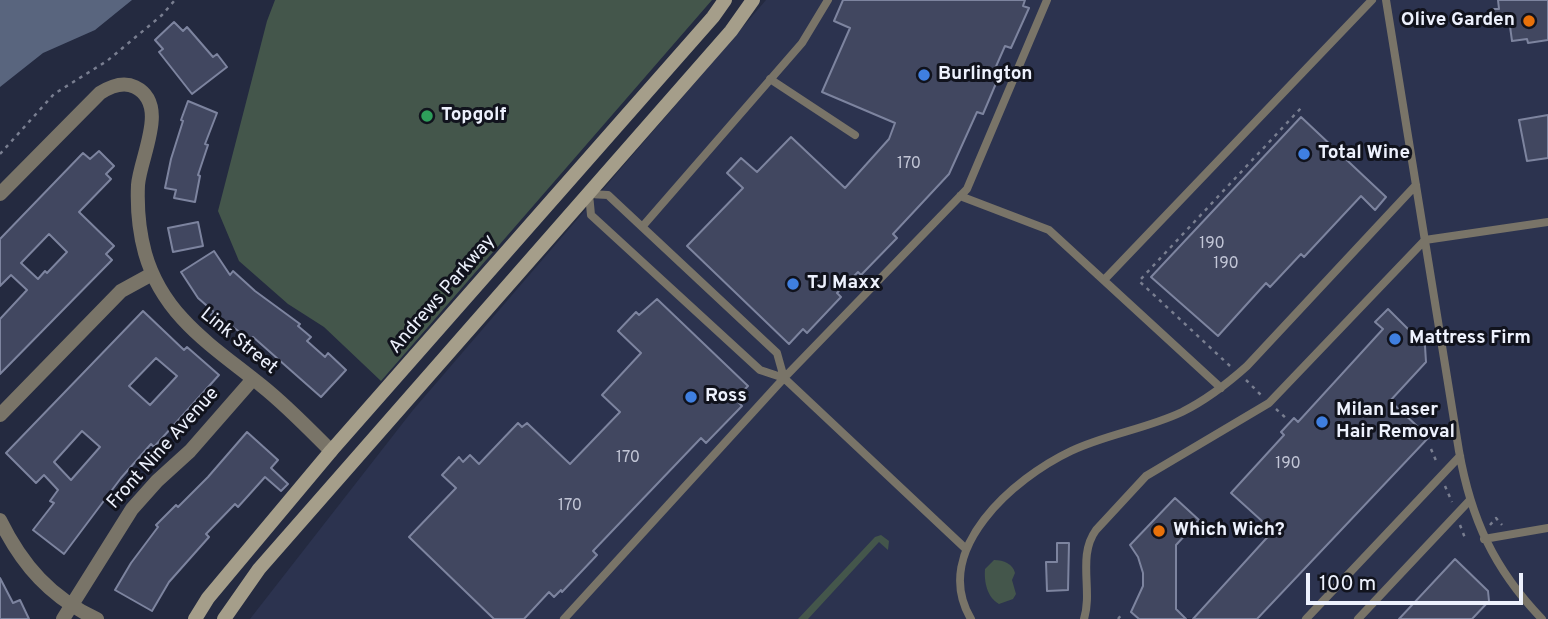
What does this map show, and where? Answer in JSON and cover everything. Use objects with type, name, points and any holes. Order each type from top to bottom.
[{"type":"street","name":"Andrews Parkway","points":[[195,619],[208,598],[331,452],[713,18],[725,0]]},
{"type":"street","points":[[224,619],[259,569],[731,31],[753,0]]},
{"type":"street","name":"Link Street","points":[[0,194],[100,93],[117,85],[135,87],[149,100],[152,117],[139,176],[138,202],[142,240],[152,274],[170,306],[186,325],[253,379],[331,452]]},
{"type":"street","points":[[572,177],[589,194]]},
{"type":"street","points":[[0,415],[121,291],[152,274]]},
{"type":"street","name":"Front Nine Avenue","points":[[63,619],[123,521],[137,503],[196,445],[253,379]]},
{"type":"street","points":[[0,520],[34,575],[70,605],[97,619]]},
{"type":"lane","points":[[642,227],[802,43],[828,0]]},
{"type":"lane","points":[[564,619],[785,378],[967,189],[1047,0]]},
{"type":"lane","points":[[1104,280],[1372,0]]},
{"type":"lane","points":[[1386,0],[1460,456],[1470,500],[1484,539],[1508,579],[1542,619]]},
{"type":"lane","points":[[770,79],[855,135]]},
{"type":"lane","points":[[971,619],[960,589],[960,567],[978,526],[1000,502],[1025,480],[1069,452],[1103,437],[1168,418],[1221,388],[1239,374],[1416,185]]},
{"type":"lane","points":[[785,378],[777,353],[608,195],[589,194],[591,215],[760,370],[785,378],[966,549]]},
{"type":"lane","points":[[960,196],[1049,230],[1221,388]]},
{"type":"lane","points":[[1084,619],[1087,609],[1086,554],[1090,540],[1146,476],[1269,403],[1425,240],[1548,222]]},
{"type":"lane","points":[[1306,619],[1460,456]]},
{"type":"lane","points":[[1358,619],[1470,500]]},
{"type":"lane","points":[[1484,539],[1548,528]]},
{"type":"path","points":[[0,154],[54,94],[107,61],[176,0]]},
{"type":"path","points":[[1287,419],[1139,281],[1301,108]]},
{"type":"path","points":[[1431,449],[1465,538]]},
{"type":"path","points":[[1118,619],[1122,614]]},
{"type":"shaded area","points":[[0,0],[132,0],[95,30],[43,53],[0,87]]},
{"type":"shaded area","points":[[766,0],[1548,0],[1548,619],[250,619],[413,410]]},
{"type":"green space","name":"Topgolf","points":[[275,0],[712,0],[381,381],[324,327],[288,304],[239,261],[218,211],[267,21]]},
{"type":"green space","points":[[881,535],[889,541],[888,550],[879,542],[808,619],[798,619],[875,537]]},
{"type":"green space","points":[[994,560],[1007,563],[1015,573],[1012,580],[1016,594],[1013,599],[999,604],[989,593],[985,579],[985,569]]},
{"type":"building","points":[[843,0],[1025,0],[1023,6],[1029,8],[1011,48],[1005,46],[994,71],[1000,74],[983,114],[977,112],[949,174],[893,234],[897,238],[861,275],[858,272],[837,293],[841,297],[807,333],[803,329],[789,344],[687,246],[743,188],[727,173],[741,158],[757,172],[791,137],[845,188],[889,139],[895,123],[822,92],[850,28],[834,21]]},
{"type":"building","name":"Olive Garden","points":[[1498,0],[1548,0],[1548,40],[1528,43],[1527,39],[1512,41],[1509,19],[1494,21],[1493,9],[1499,9]]},
{"type":"building","points":[[174,22],[183,31],[187,27],[213,57],[217,54],[227,67],[192,94],[159,52],[163,49],[155,40]]},
{"type":"building","points":[[188,101],[217,113],[205,144],[208,145],[198,175],[195,202],[174,198],[176,190],[165,188]]},
{"type":"building","points":[[1548,115],[1548,158],[1527,161],[1519,120]]},
{"type":"building","points":[[1301,117],[1386,197],[1375,210],[1361,196],[1304,257],[1301,254],[1270,287],[1266,283],[1218,336],[1151,277]]},
{"type":"building","points":[[99,151],[114,166],[106,174],[111,179],[79,212],[114,246],[106,254],[112,260],[0,374],[0,319],[27,290],[11,275],[0,286],[0,239],[83,153],[90,159]],"holes":[[[49,234],[67,252],[38,279],[21,263]]]},
{"type":"building","points":[[198,222],[203,246],[173,252],[168,228]]},
{"type":"building","points":[[214,251],[230,275],[233,271],[300,324],[298,326],[311,337],[307,341],[325,357],[328,353],[346,370],[321,397],[253,337],[251,340],[223,320],[220,323],[211,315],[214,312],[198,298],[181,272]]},
{"type":"building","points":[[657,299],[748,386],[735,399],[742,406],[706,443],[701,438],[593,551],[597,555],[562,592],[561,590],[554,597],[549,592],[524,619],[494,619],[409,537],[456,488],[442,475],[459,457],[463,462],[470,455],[479,464],[518,423],[522,427],[527,423],[570,464],[620,412],[602,395],[641,353],[618,331],[636,312],[639,315]]},
{"type":"building","points":[[1388,309],[1425,346],[1426,362],[1390,401],[1429,437],[1257,619],[1193,619],[1273,531],[1231,493],[1284,435],[1281,432],[1294,418],[1298,422],[1383,329],[1375,322]]},
{"type":"building","points":[[143,311],[184,350],[187,347],[219,375],[154,447],[151,444],[121,478],[64,554],[33,530],[54,503],[50,501],[58,490],[44,475],[36,483],[6,453]],"holes":[[[156,358],[177,376],[150,405],[129,386]],[[82,431],[100,447],[71,480],[54,462]]]},
{"type":"building","points":[[247,432],[278,460],[271,468],[288,484],[281,491],[265,477],[238,507],[235,504],[206,534],[209,537],[169,582],[152,611],[115,590],[158,527],[156,525],[208,477]]},
{"type":"building","points":[[1175,498],[1199,520],[1176,545],[1176,609],[1186,619],[1139,619],[1131,612],[1143,586],[1143,573],[1138,557],[1130,545]]},
{"type":"building","points":[[1057,543],[1069,543],[1068,590],[1047,591],[1046,562],[1057,562]]},
{"type":"building","points":[[1455,559],[1488,591],[1489,601],[1472,619],[1399,619]]},
{"type":"building","points":[[0,578],[13,603],[20,600],[29,619],[0,619]]},
{"type":"place","name":"Olive Garden","points":[[1529,21]]},
{"type":"place","name":"Burlington","points":[[924,75]]},
{"type":"place","name":"Topgolf","points":[[427,116]]},
{"type":"place","name":"Total Wine","points":[[1304,154]]},
{"type":"place","name":"TJ Maxx","points":[[793,284]]},
{"type":"place","name":"Mattress Firm","points":[[1395,339]]},
{"type":"place","name":"Ross","points":[[691,397]]},
{"type":"place","name":"Milan Laser Hair Removal","points":[[1322,422]]},
{"type":"place","name":"Which Wich?","points":[[1159,531]]}]
